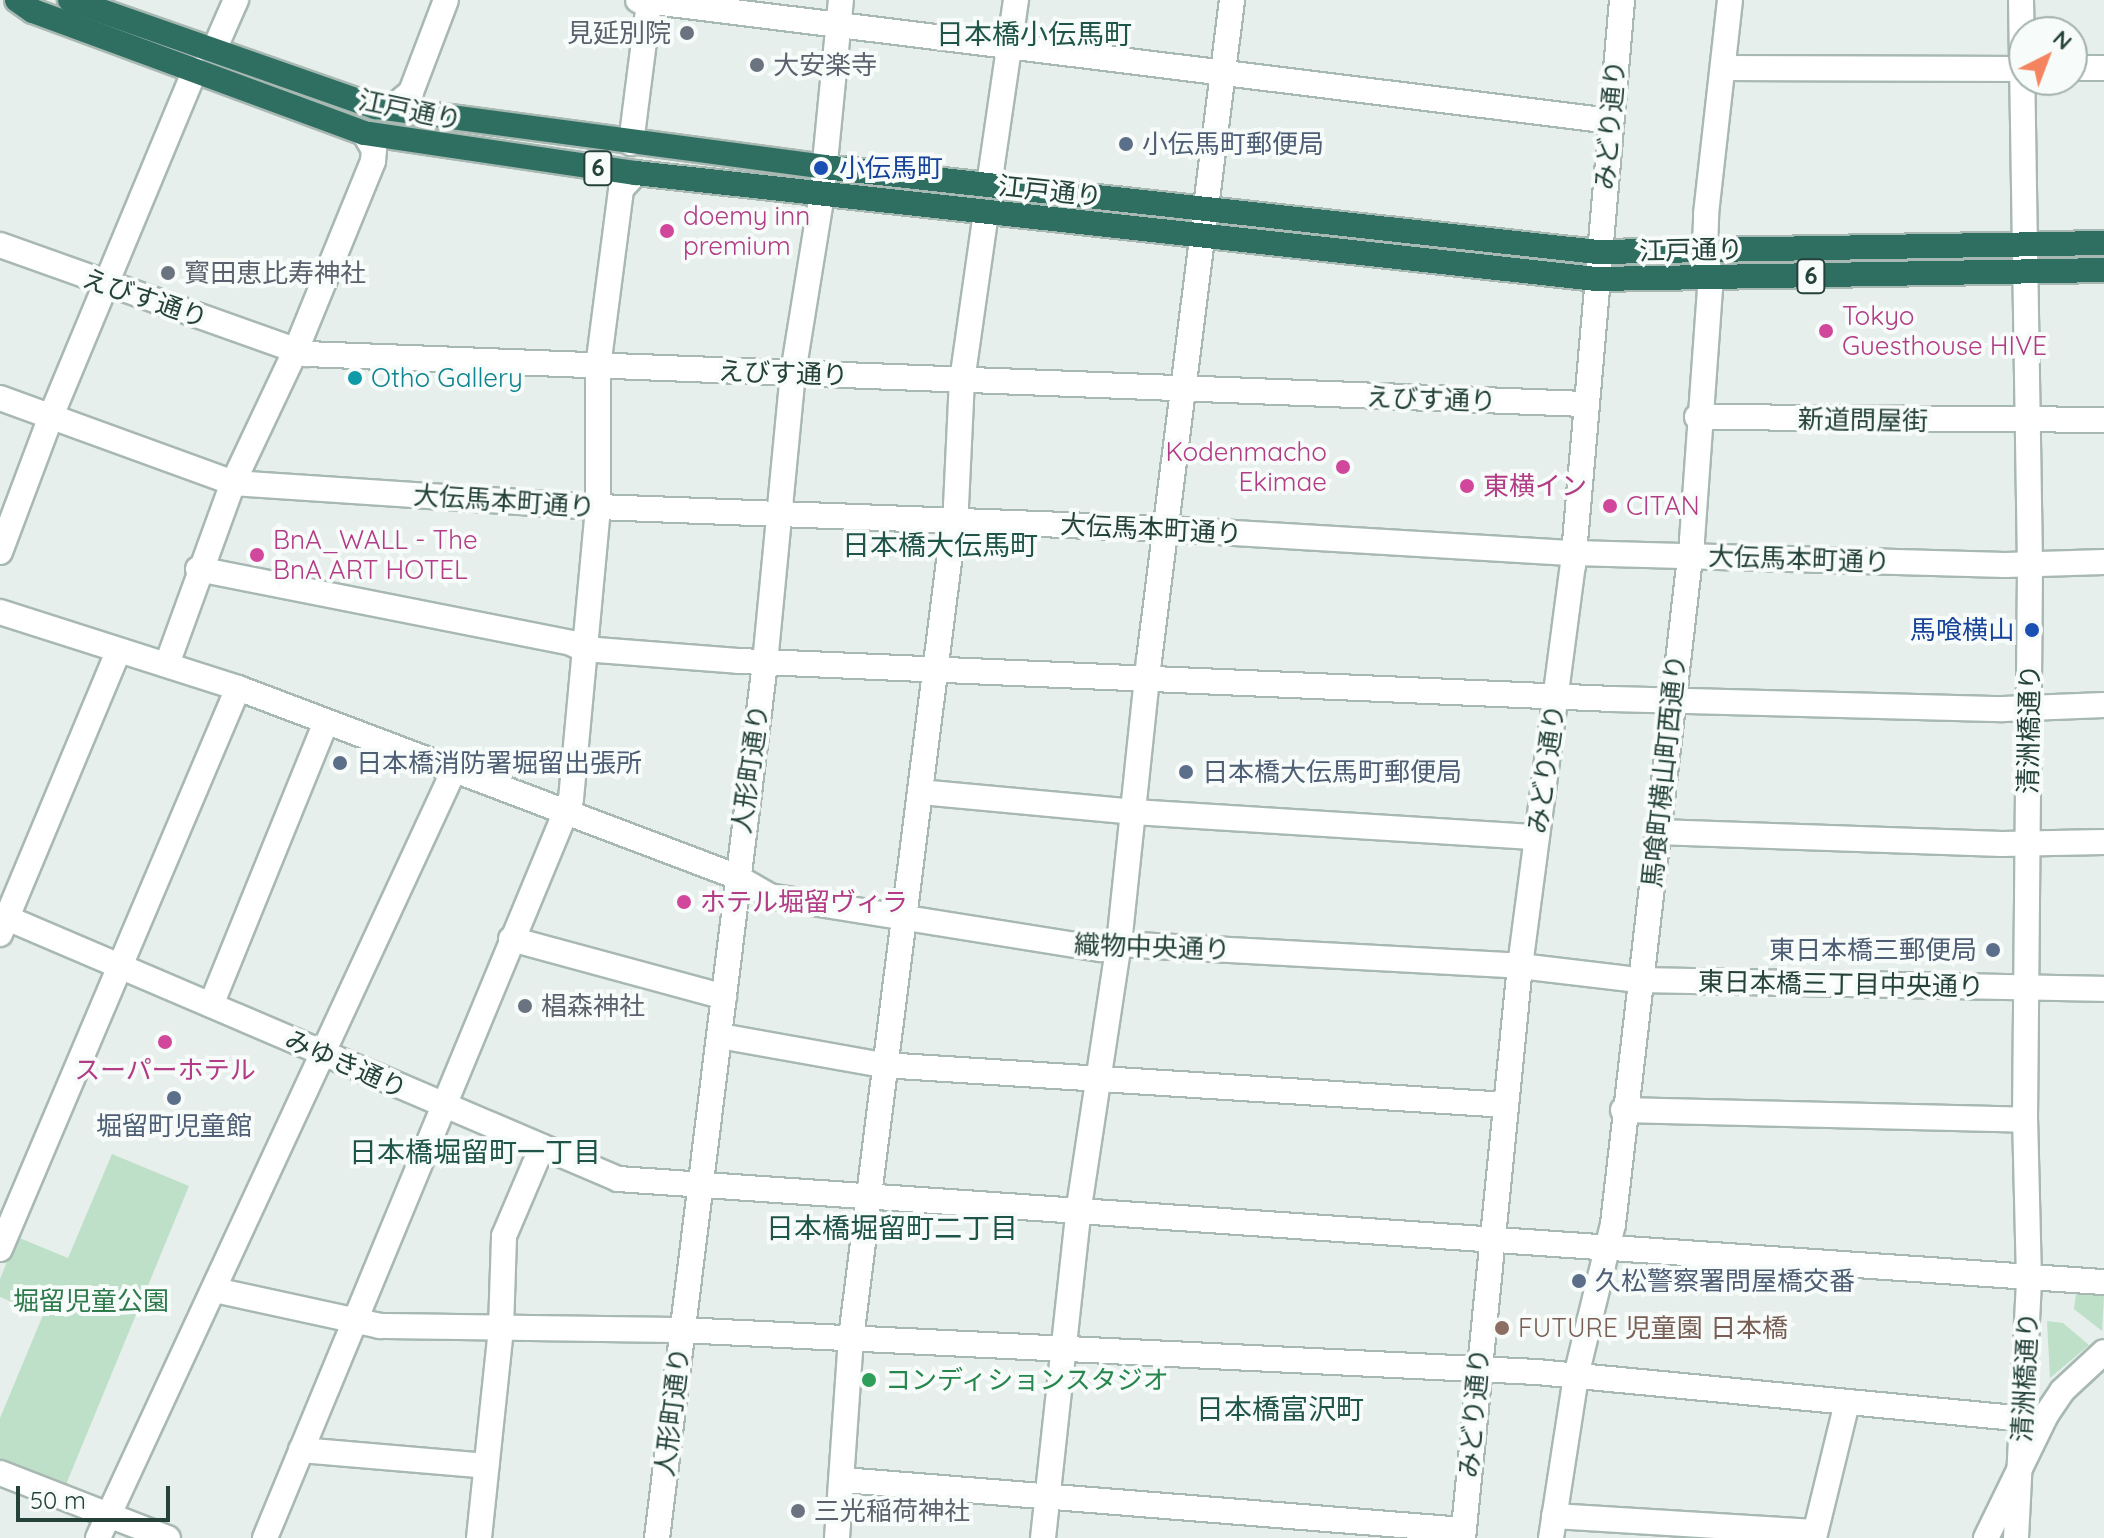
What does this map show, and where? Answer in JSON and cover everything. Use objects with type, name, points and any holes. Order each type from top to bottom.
[{"type":"highway","name":"江戸通り","points":[[17,0],[33,11],[364,133],[636,173],[1596,279],[2104,270]]},
{"type":"highway","name":"江戸通り","points":[[70,0],[376,107],[824,167],[1598,252],[2104,243]]},
{"type":"street","points":[[214,50],[236,0]]},
{"type":"street","points":[[376,107],[392,108],[411,92],[446,0]]},
{"type":"street","points":[[989,185],[1016,0]]},
{"type":"street","points":[[1043,1538],[1067,1349],[1079,1207],[1095,1078],[1119,944],[1232,0]]},
{"type":"street","name":"みどり通り","points":[[1463,1534],[1490,1239],[1520,966],[1574,553],[1622,0]]},
{"type":"street","name":"馬喰町横山町西通り","points":[[1553,1527],[1576,1376],[1607,1249],[1673,699],[1711,278],[1705,249],[1730,0]]},
{"type":"street","points":[[631,143],[644,1],[839,12],[1011,44],[1611,121]]},
{"type":"street","name":"人形町通り","points":[[657,1538],[698,1183],[720,1036],[735,876],[765,663],[793,373],[822,193],[839,12]]},
{"type":"street","points":[[1723,68],[2008,69]]},
{"type":"street","points":[[0,552],[51,416],[195,70]]},
{"type":"street","name":"清洲橋通り","points":[[2016,1538],[2026,1419],[2029,1280],[2025,1120],[2030,565],[2023,96]]},
{"type":"street","points":[[167,664],[198,569],[233,483],[296,350],[373,161],[374,150],[364,133]]},
{"type":"street","points":[[265,1538],[445,1108],[511,939],[567,813],[598,507],[598,367],[621,189],[636,173]]},
{"type":"street","points":[[837,1538],[851,1338],[870,1197],[883,1065],[905,919],[935,673],[952,520],[962,381],[986,213]]},
{"type":"street","name":"えびす通り","points":[[0,245],[296,350],[598,367],[1585,404]]},
{"type":"street","name":"大伝馬本町通り","points":[[0,398],[233,483],[598,507],[1167,529],[1574,553],[2030,565],[2104,562]]},
{"type":"street","name":"新道問屋街","points":[[1697,417],[2028,422],[2104,420]]},
{"type":"street","points":[[198,569],[583,649],[765,663],[935,673],[1149,677],[1556,697],[2029,707],[2104,705]]},
{"type":"street","name":"織物中央通り","points":[[0,612],[238,688],[735,876],[765,895],[1101,949],[1119,944],[1578,970]]},
{"type":"street","points":[[2,923],[118,652]]},
{"type":"street","points":[[1,1243],[238,688]]},
{"type":"street","points":[[211,1005],[326,722]]},
{"type":"street","points":[[98,1538],[325,1055],[454,770]]},
{"type":"street","points":[[920,792],[1134,812],[1536,837]]},
{"type":"street","points":[[1657,832],[2027,845],[2104,842]]},
{"type":"street","name":"みゆき通り","points":[[2,923],[120,967],[445,1108],[618,1179],[870,1197],[1079,1207],[2029,1280],[2104,1282]]},
{"type":"street","points":[[511,939],[724,997]]},
{"type":"street","name":"東日本橋三丁目中央通り","points":[[1578,970],[1638,980],[2104,989]]},
{"type":"street","points":[[720,1036],[883,1065],[1506,1105]]},
{"type":"street","points":[[1623,1110],[2025,1120]]},
{"type":"street","points":[[479,1538],[501,1328],[504,1236],[542,1147]]},
{"type":"street","points":[[215,1290],[354,1323],[681,1330],[1576,1376],[2026,1419]]},
{"type":"street","points":[[2021,1458],[2062,1391],[2104,1352]]},
{"type":"street","points":[[1553,1527],[1814,1535],[1847,1403]]},
{"type":"street","points":[[301,1450],[486,1466]]},
{"type":"street","name":"清洲橋通り","points":[[1986,1538],[2021,1458]]},
{"type":"street","points":[[0,1473],[168,1538]]},
{"type":"street","points":[[843,1480],[1463,1534]]},
{"type":"green space","name":"堀留児童公園","points":[[112,1154],[189,1186],[65,1487],[0,1460],[0,1418],[43,1315],[0,1297],[0,1279],[17,1237],[68,1258]]},
{"type":"green space","points":[[2076,1294],[2104,1296],[2102,1331],[2074,1309]]},
{"type":"green space","points":[[2047,1321],[2063,1323],[2089,1345],[2050,1378]]},
{"type":"place","name":"見延別院","points":[[687,33]]},
{"type":"place","name":"大安楽寺","points":[[757,65]]},
{"type":"place","name":"小伝馬町郵便局","points":[[1126,144]]},
{"type":"place","name":"小伝馬町","points":[[821,168]]},
{"type":"place","name":"doemy inn premium","points":[[667,231]]},
{"type":"place","name":"寳田恵比寿神社","points":[[168,273]]},
{"type":"place","name":"Tokyo Guesthouse HIVE","points":[[1826,331]]},
{"type":"place","name":"Otho Gallery","points":[[355,378]]},
{"type":"place","name":"Kodenmacho Ekimae","points":[[1343,467]]},
{"type":"place","name":"東横イン","points":[[1467,486]]},
{"type":"place","name":"CITAN","points":[[1610,506]]},
{"type":"place","name":"BnA_WALL - The BnA ART HOTEL","points":[[257,555]]},
{"type":"place","name":"馬喰横山","points":[[2032,630]]},
{"type":"place","name":"日本橋消防署堀留出張所","points":[[340,763]]},
{"type":"place","name":"日本橋大伝馬町郵便局","points":[[1186,772]]},
{"type":"place","name":"ホテル堀留ヴィラ","points":[[684,902]]},
{"type":"place","name":"東日本橋三郵便局","points":[[1993,950]]},
{"type":"place","name":"椙森神社","points":[[525,1006]]},
{"type":"place","name":"スーパーホテル","points":[[165,1042]]},
{"type":"place","name":"堀留町児童館","points":[[174,1098]]},
{"type":"place","name":"久松警察署問屋橋交番","points":[[1579,1281]]},
{"type":"place","name":"FUTURE 児童園 日本橋","points":[[1502,1328]]},
{"type":"place","name":"コンディションスタジオ","points":[[869,1380]]},
{"type":"place","name":"三光稲荷神社","points":[[798,1511]]},
{"type":"district","name":"日本橋小伝馬町","points":[[1034,34]]},
{"type":"district","name":"日本橋大伝馬町","points":[[940,545]]},
{"type":"district","name":"日本橋堀留町一丁目","points":[[475,1152]]},
{"type":"district","name":"日本橋堀留町二丁目","points":[[892,1228]]},
{"type":"district","name":"日本橋富沢町","points":[[1280,1409]]}]
